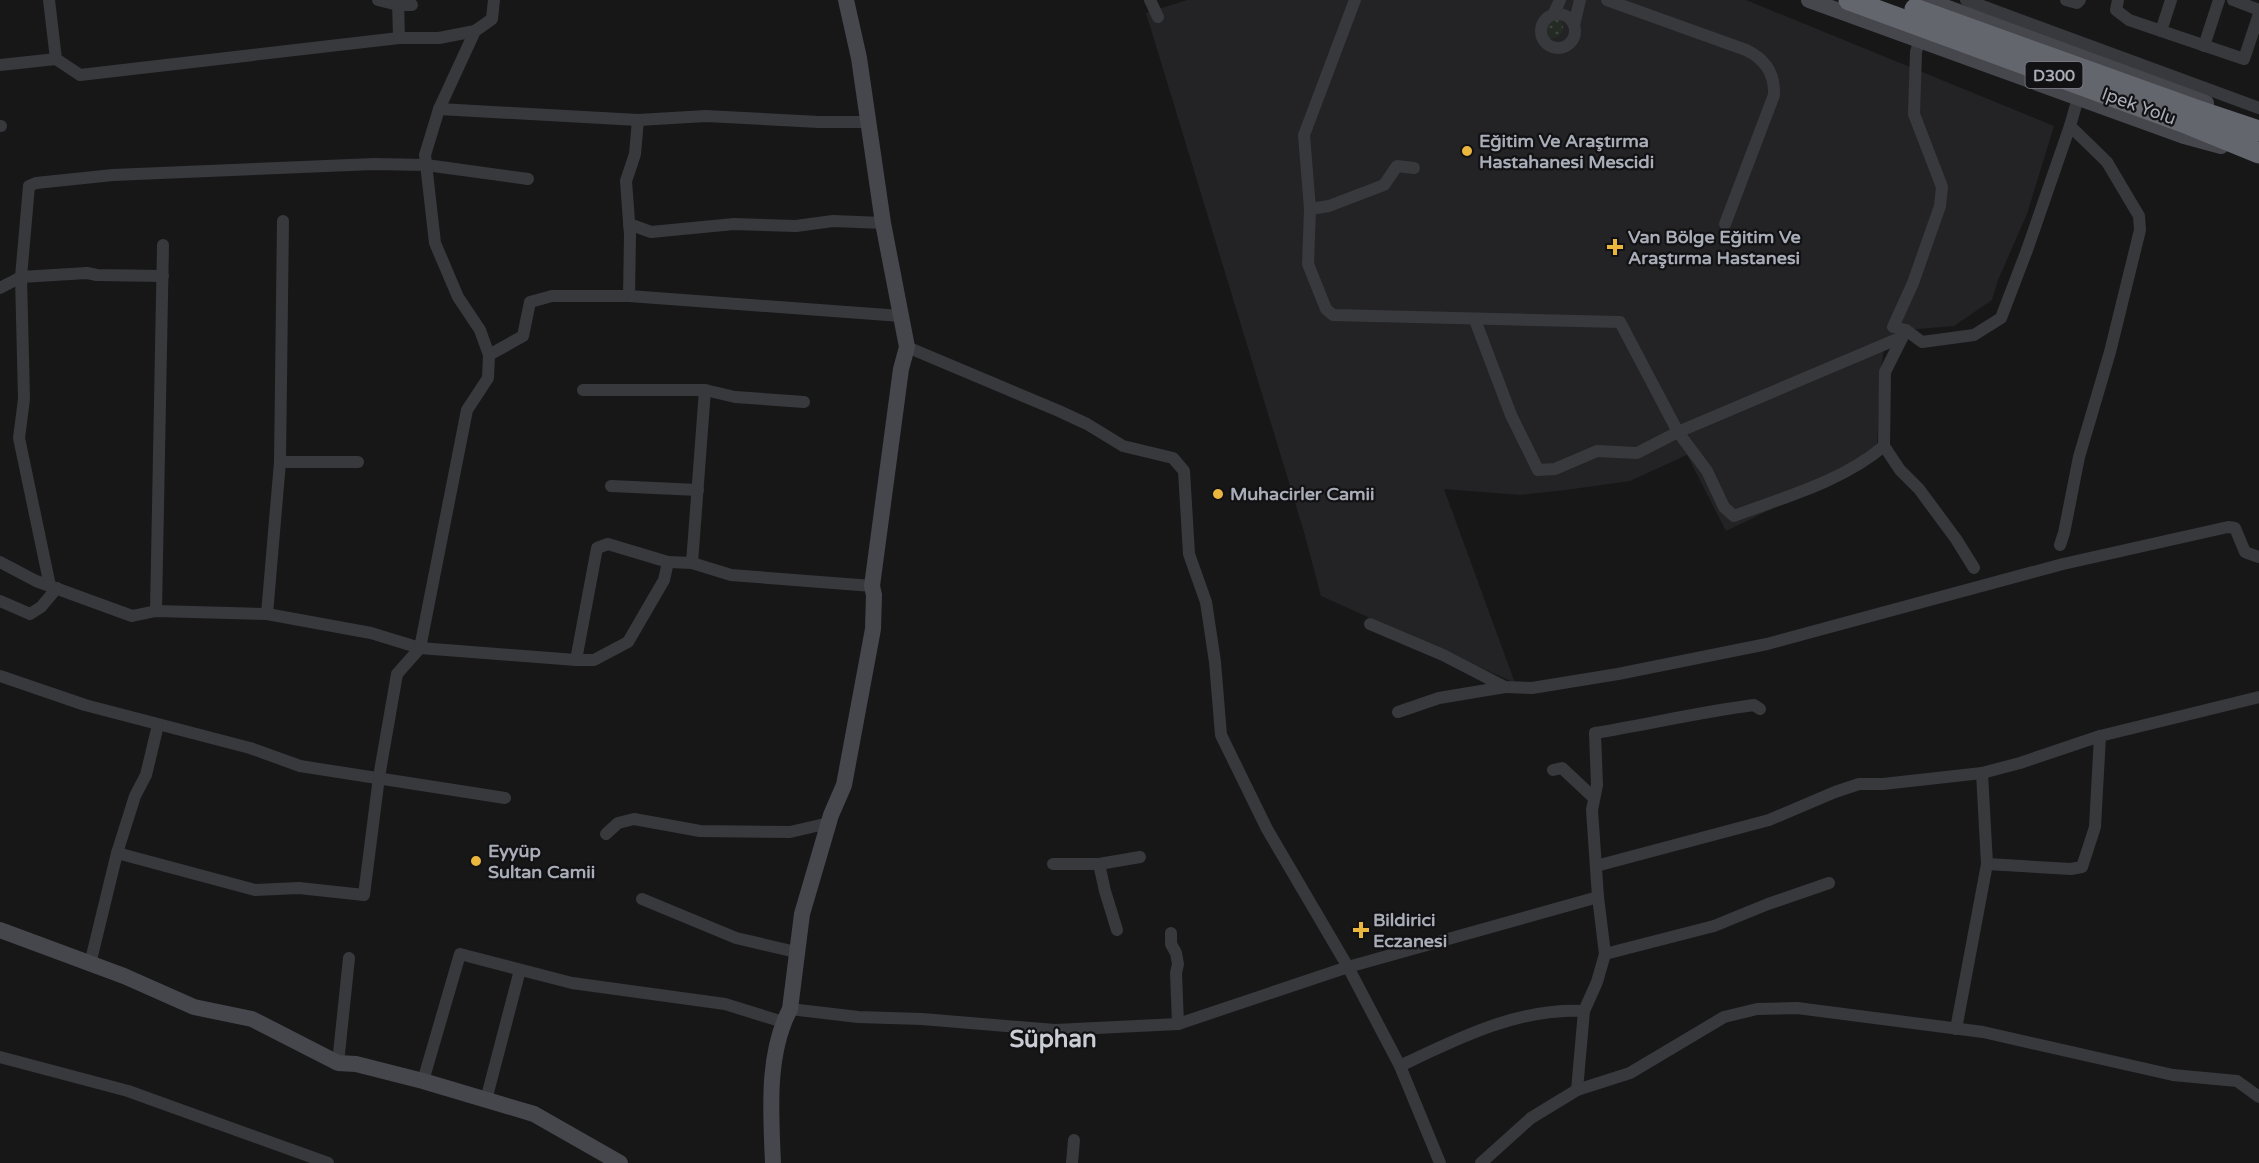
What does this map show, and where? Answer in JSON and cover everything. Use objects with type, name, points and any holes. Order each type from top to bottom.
[{"type":"highway","name":"Ipek Yolu","points":[[1848,0],[2188,124],[2259,154]]},
{"type":"highway","name":"Ipek Yolu","points":[[1891,0],[2193,110],[2259,129]]},
{"type":"street","points":[[49,0],[56,59]]},
{"type":"street","points":[[378,0],[412,5]]},
{"type":"street","points":[[0,65],[56,59],[80,75],[88,75],[222,57],[399,38],[440,38],[475,31],[492,19],[494,0]]},
{"type":"street","points":[[773,1163],[771,1119],[773,1068],[786,1016],[802,914],[829,823],[844,785],[873,629],[872,586],[901,369],[907,347],[883,222],[860,58],[846,0]]},
{"type":"street","points":[[1150,0],[1158,17]]},
{"type":"street","points":[[1355,0],[1304,135],[1311,209],[1308,264],[1326,309],[1333,315],[1620,322],[1678,432],[1707,471],[1724,507],[1734,516],[1839,474],[1873,455],[1884,446]]},
{"type":"street","points":[[1560,0],[1553,15],[1544,21],[1540,32],[1544,43],[1555,49],[1567,47],[1574,38],[1574,25],[1580,0]]},
{"type":"street","points":[[1607,0],[1752,53],[1758,56],[1767,67],[1773,81],[1774,95],[1725,224]]},
{"type":"street","points":[[1809,0],[2184,136],[2259,154]]},
{"type":"street","points":[[1926,0],[2202,101],[2259,129]]},
{"type":"street","points":[[1966,0],[2259,108]]},
{"type":"street","points":[[2066,0],[2077,3],[2080,0]]},
{"type":"street","points":[[2118,0],[2116,10],[2129,20],[2244,58],[2259,12],[2233,0]]},
{"type":"street","points":[[2161,31],[2171,0]]},
{"type":"street","points":[[2204,46],[2219,0]]},
{"type":"street","points":[[398,3],[399,38]]},
{"type":"street","points":[[1553,15],[1564,15],[1574,25]]},
{"type":"street","points":[[117,853],[255,890],[299,888],[364,895],[379,777],[397,674],[420,648],[467,410],[488,378],[489,356],[480,330],[458,297],[435,243],[425,155],[439,109],[475,31]]},
{"type":"street","points":[[1920,39],[1916,52],[1914,114],[1942,187],[1940,206],[1893,327],[1922,342],[1974,335],[2001,318],[2027,250],[2078,98]]},
{"type":"street","points":[[439,109],[638,120],[706,116],[819,122],[868,122]]},
{"type":"street","points":[[629,296],[629,224],[626,181],[634,154],[638,120]]},
{"type":"street","points":[[2060,545],[2079,457],[2110,352],[2140,230],[2139,216],[2107,162],[2070,126]]},
{"type":"street","points":[[0,601],[30,614],[41,607],[53,587],[19,438],[24,399],[21,277],[26,244],[29,186],[36,183],[113,175],[374,164],[426,165],[528,179]]},
{"type":"street","points":[[1311,209],[1329,206],[1384,185],[1397,166],[1414,168]]},
{"type":"street","points":[[267,614],[280,462],[282,221]]},
{"type":"street","points":[[629,224],[651,231],[734,224],[796,226],[832,221],[883,222]]},
{"type":"street","points":[[156,611],[164,245]]},
{"type":"street","points":[[0,288],[21,277],[87,273],[163,276]]},
{"type":"street","points":[[489,356],[523,336],[530,302],[552,296],[629,296],[901,316]]},
{"type":"street","points":[[1475,320],[1511,415],[1538,470],[1555,470],[1597,451],[1637,453],[1678,432],[1904,333]]},
{"type":"street","points":[[1904,333],[1885,372],[1884,446],[1900,470],[1919,489],[1956,539],[1974,568]]},
{"type":"street","points":[[907,347],[1059,411],[1087,424],[1123,446],[1173,458],[1184,471],[1189,554],[1206,602],[1215,662],[1221,735],[1267,829],[1348,967],[1400,1066],[1440,1163]]},
{"type":"street","points":[[583,390],[705,390],[735,397],[804,402]]},
{"type":"street","points":[[692,563],[705,390]]},
{"type":"street","points":[[280,462],[358,462]]},
{"type":"street","points":[[611,486],[698,490]]},
{"type":"street","points":[[1398,712],[1439,698],[1505,687],[1532,688],[1618,674],[1767,644],[2063,564],[2228,527],[2235,528],[2245,552],[2259,557]]},
{"type":"street","points":[[576,660],[597,548],[608,544],[668,562],[692,563],[731,575],[872,586]]},
{"type":"street","points":[[0,562],[36,581],[132,616],[156,611],[267,614],[371,633],[420,648],[576,660],[594,660],[628,642],[664,580],[668,562]]},
{"type":"street","points":[[1370,624],[1443,655],[1505,687]]},
{"type":"street","points":[[0,676],[85,705],[250,748],[300,766],[505,798]]},
{"type":"street","points":[[1596,867],[1769,820],[1859,784],[1883,784],[1982,773],[2100,736],[2259,697]]},
{"type":"street","points":[[1577,1090],[1584,1011],[1597,982],[1605,954],[1598,897],[1592,810],[1597,785],[1595,733],[1650,724],[1701,712],[1754,705],[1760,709]]},
{"type":"street","points":[[90,964],[117,853],[135,796],[146,775],[158,725]]},
{"type":"street","points":[[1986,864],[2071,869],[2082,867],[2095,827],[2100,736]]},
{"type":"street","points":[[1553,770],[1562,768],[1594,798]]},
{"type":"street","points":[[1956,1029],[1986,864],[1982,773]]},
{"type":"street","points":[[606,834],[618,823],[633,819],[700,831],[790,832],[829,823]]},
{"type":"street","points":[[1053,864],[1099,864],[1140,857]]},
{"type":"street","points":[[1099,864],[1118,930]]},
{"type":"street","points":[[1605,954],[1714,927],[1768,904],[1829,883]]},
{"type":"street","points":[[423,1081],[460,954],[572,983],[725,1004],[786,1016],[922,1019],[1055,1030],[1178,1024],[1348,967],[1598,897]]},
{"type":"street","points":[[642,899],[736,938],[796,951]]},
{"type":"street","points":[[0,930],[194,1007],[252,1019],[338,1063],[356,1064],[423,1081],[534,1114],[620,1163]]},
{"type":"street","points":[[1171,933],[1171,944],[1178,964],[1176,973],[1178,1024]]},
{"type":"street","points":[[338,1063],[349,958]]},
{"type":"street","points":[[486,1101],[520,970]]},
{"type":"street","points":[[1481,1163],[1531,1118],[1577,1090],[1630,1073],[1724,1017],[1757,1009],[1797,1008],[1983,1032],[2173,1075],[2237,1081],[2259,1096]]},
{"type":"street","points":[[1400,1066],[1471,1032],[1542,1013],[1563,1010],[1584,1011]]},
{"type":"street","points":[[0,1057],[128,1091],[309,1160],[328,1163]]},
{"type":"street","points":[[1072,1163],[1074,1140]]},
{"type":"shaded area","name":"Van Bölge Eğitim Ve Araştırma Hastanesi","points":[[1187,0],[1746,0],[2054,126],[2027,214],[1998,280],[1992,300],[1954,326],[1906,330],[1884,349],[1880,374],[1877,452],[1782,504],[1726,531],[1687,455],[1630,481],[1566,490],[1520,495],[1444,489],[1515,683],[1321,596],[1304,532],[1146,13]]},
{"type":"shaded area","points":[[1548,16],[1556,16],[1563,23],[1563,31],[1556,38],[1548,38],[1541,31],[1541,23]]},
{"type":"place","name":"Eğitim Ve Araştırma Hastahanesi Mescidi","points":[[1467,151]]},
{"type":"place","name":"Van Bölge Eğitim Ve Araştırma Hastanesi","points":[[1615,247]]},
{"type":"place","name":"Muhacirler Camii","points":[[1218,494]]},
{"type":"place","name":"Eyyüp Sultan Camii","points":[[476,861]]},
{"type":"place","name":"Bildirici Eczanesi","points":[[1361,930]]},
{"type":"district","name":"Süphan","points":[[1053,1039]]}]
